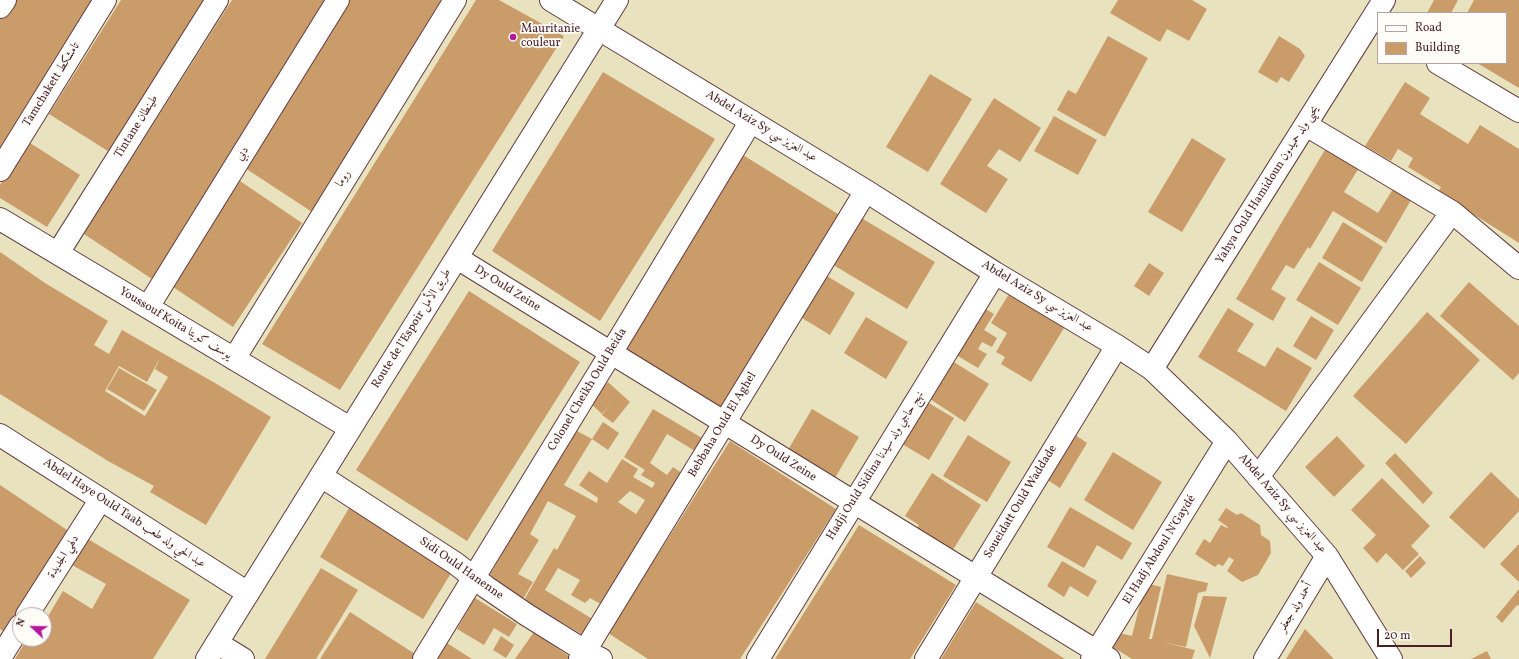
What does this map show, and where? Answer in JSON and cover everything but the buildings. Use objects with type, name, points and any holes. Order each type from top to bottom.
[{"type":"street","points":[[0,7],[4,0]]},
{"type":"street","name":"Tamchakett تامشكط","points":[[0,170],[104,0]]},
{"type":"street","name":"Tintane طينطان","points":[[58,254],[217,0]]},
{"type":"street","name":"دبي","points":[[148,307],[338,0]]},
{"type":"street","name":"روما","points":[[234,359],[455,0]]},
{"type":"street","name":"Abdel Aziz Sy عبد العزيز سي","points":[[551,0],[598,30],[866,191],[1152,369],[1227,441],[1327,556],[1391,659]]},
{"type":"street","name":"Route de l’Espoir طريق الأمل","points":[[212,651],[617,0]]},
{"type":"street","name":"Yahya Ould Hamidoun يحيى ولد حميدون","points":[[1379,12],[1384,0]]},
{"type":"street","name":"Yahya Ould Hamidoun يحيى ولد حميدون","points":[[1152,369],[1306,125],[1374,25]]},
{"type":"street","points":[[1440,64],[1518,109]]},
{"type":"street","name":"Colonel Cheikh Ould Beida","points":[[424,659],[751,121]]},
{"type":"street","points":[[1306,125],[1452,212],[1519,268]]},
{"type":"street","name":"Bebbaha Ould El Aghel","points":[[588,656],[724,423],[866,191]]},
{"type":"street","points":[[1258,477],[1452,212]]},
{"type":"street","name":"Youssouf Koita يوسف كويتا","points":[[0,219],[350,428]]},
{"type":"street","name":"Dy Ould Zeine","points":[[457,258],[976,577],[1100,656]]},
{"type":"street","name":"Hadji Ould Sidina نهج حاجي ولد سيدنا","points":[[758,659],[995,272]]},
{"type":"street","name":"Soueidatt Ould Waddade","points":[[926,659],[1117,346]]},
{"type":"street","name":"Abdel Haye Ould Taab عبد الحي ولد طعب","points":[[0,435],[248,593]]},
{"type":"street","name":"El Hadj Abdoul N'Gaydé","points":[[1100,656],[1227,441]]},
{"type":"street","name":"Sidi Ould Hanenne","points":[[321,476],[455,563],[486,587],[588,656]]},
{"type":"street","name":"دلهي الجديدة","points":[[32,607],[101,499]]},
{"type":"street","name":"أحمد ولد جعفر","points":[[1265,659],[1327,556]]},
{"type":"street","points":[[0,658],[12,639]]},
{"type":"street","points":[[212,651],[243,659]]},
{"type":"place","name":"Mauritanie couleur","points":[[513,37]]}]
